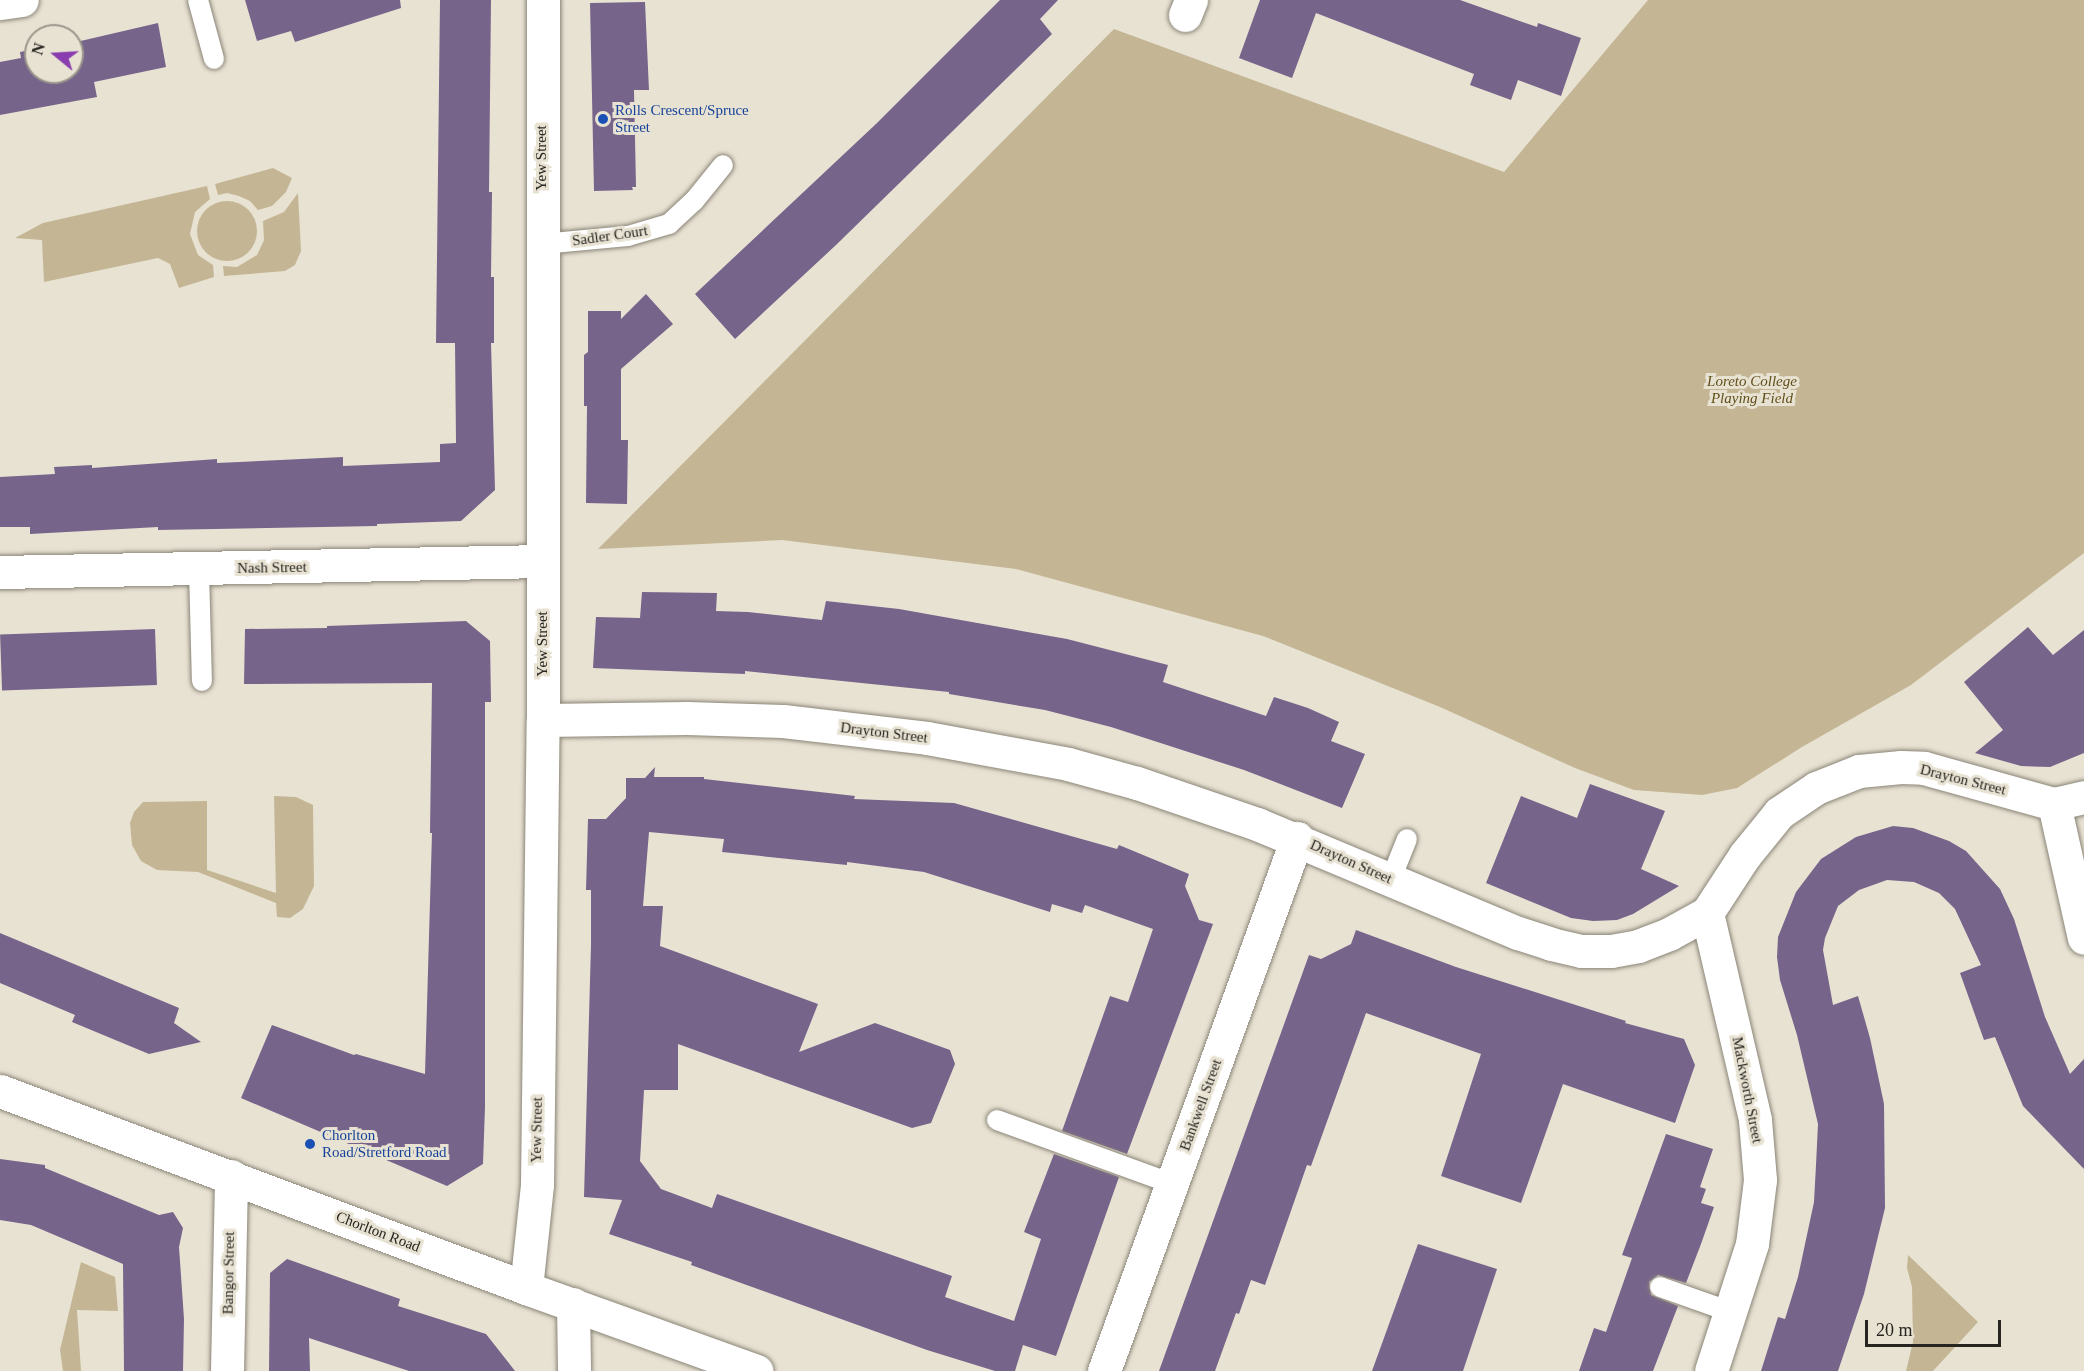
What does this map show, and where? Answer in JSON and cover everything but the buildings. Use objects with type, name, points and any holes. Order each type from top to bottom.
[{"type":"street","points":[[0,3],[22,0]]},
{"type":"street","name":"Yew Street","points":[[526,1288],[537,1185],[543,720],[543,0]]},
{"type":"street","name":"Nash Street","points":[[0,572],[200,570],[543,561]]},
{"type":"street","name":"Drayton Street","points":[[543,720],[754,720],[927,738],[1103,773],[1200,803],[1297,838],[1518,933],[1581,951],[1611,951],[1638,946],[1669,934],[1707,913],[1752,846],[1779,813],[1816,788],[1859,771],[1893,767],[1924,768],[2069,801]]},
{"type":"street","points":[[2069,801],[2084,938]]},
{"type":"street","name":"Bankwell Street","points":[[1104,1371],[1297,838]]},
{"type":"street","name":"Mackworth Street","points":[[1707,913],[1746,1078],[1759,1155],[1758,1208],[1752,1244],[1711,1371]]},
{"type":"street","name":"Chorlton Road","points":[[0,1091],[526,1288],[757,1371]]},
{"type":"street","name":"Bangor Street","points":[[227,1371],[231,1176]]},
{"type":"street","points":[[573,1304],[574,1371]]},
{"type":"lane","points":[[198,0],[214,59]]},
{"type":"lane","name":"Sadler Court","points":[[542,244],[628,236],[669,224],[694,201],[723,165]]},
{"type":"lane","points":[[200,570],[202,681]]},
{"type":"lane","points":[[1390,879],[1407,839]]},
{"type":"lane","points":[[997,1120],[1173,1184]]},
{"type":"lane","points":[[1660,1287],[1731,1312]]},
{"type":"green space","name":"Loreto College Playing Field","points":[[1648,0],[2084,0],[2084,553],[1911,685],[1802,747],[1737,788],[1702,795],[1634,790],[1575,768],[1440,707],[1263,636],[1016,569],[782,540],[598,549],[1114,29],[1504,172]]},
{"type":"green space","points":[[273,168],[292,178],[286,192],[272,206],[258,210],[250,201],[239,196],[227,193],[218,195],[215,184]]},
{"type":"green space","points":[[207,186],[210,199],[195,212],[190,234],[198,255],[213,265],[214,277],[179,288],[170,264],[158,258],[44,282],[42,240],[15,238],[43,223]]},
{"type":"green space","points":[[298,193],[301,251],[295,265],[285,271],[224,276],[223,266],[237,267],[257,255],[264,240],[263,221],[284,212]]},
{"type":"green space","points":[[227,201],[248,210],[257,231],[248,252],[227,261],[206,252],[197,231],[206,210]]},
{"type":"green space","points":[[274,796],[296,797],[313,805],[314,886],[303,909],[290,918],[277,917],[276,903],[198,872],[157,870],[141,861],[132,845],[130,823],[134,812],[143,802],[207,801],[207,870],[276,893]]},
{"type":"green space","points":[[1908,1255],[1978,1322],[1933,1371],[1906,1371],[1913,1342],[1912,1287],[1907,1268]]},
{"type":"green space","points":[[81,1262],[115,1277],[118,1311],[77,1310],[81,1371],[63,1371],[60,1350]]},
{"type":"place","name":"Rolls Crescent/Spruce Street","points":[[603,119]]},
{"type":"place","name":"Chorlton Road/Stretford Road","points":[[310,1144]]}]
